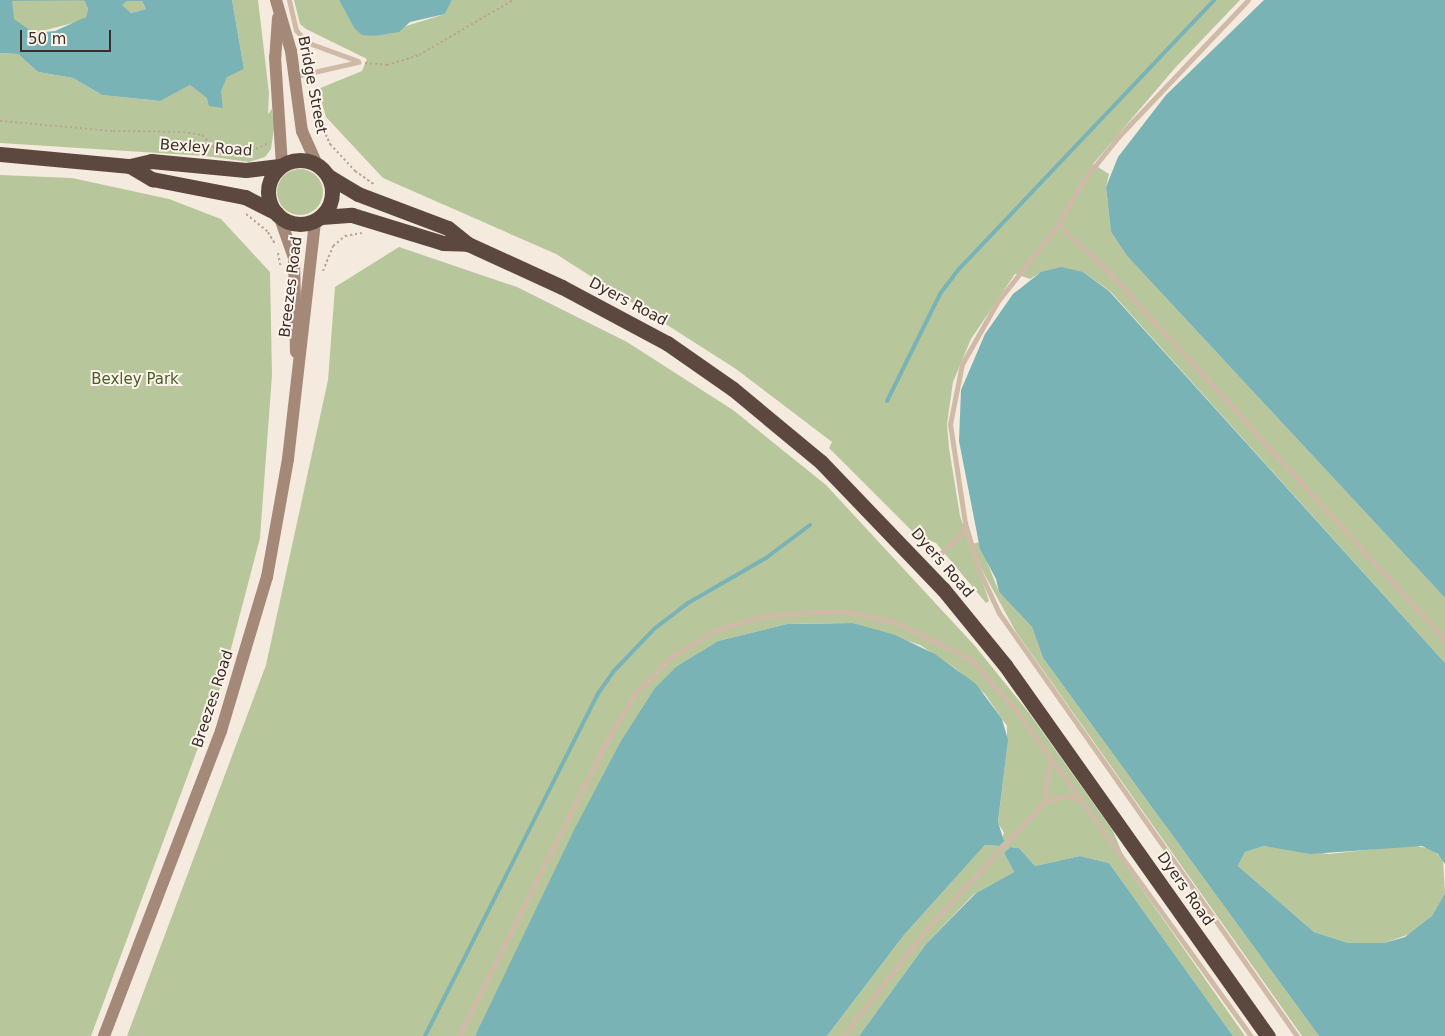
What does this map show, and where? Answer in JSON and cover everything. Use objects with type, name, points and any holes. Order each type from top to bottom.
[{"type":"highway","name":"Bexley Road","points":[[0,154],[130,166],[151,161],[246,170],[281,166]]},
{"type":"highway","points":[[304,160],[318,164],[328,176],[332,198],[318,219],[297,224],[278,215],[268,189],[281,166],[304,160]]},
{"type":"highway","name":"Bexley Road","points":[[130,166],[152,179],[245,197],[278,215]]},
{"type":"highway","name":"Dyers Road","points":[[328,176],[358,194],[448,228],[468,244],[562,287],[667,343],[782,428],[848,486],[943,589],[1005,665],[1268,1036]]},
{"type":"highway","name":"Dyers Road","points":[[318,219],[352,215],[444,243],[468,244]]},
{"type":"main road","name":"Bridge Street","points":[[277,5],[295,77],[302,131],[318,164]]},
{"type":"main road","name":"Bridge Street","points":[[277,5],[275,57],[281,166]]},
{"type":"main road","name":"Breezes Road","points":[[278,215],[295,268],[293,330],[297,357]]},
{"type":"main road","name":"Breezes Road","points":[[104,1036],[222,731],[244,662],[280,511],[297,357],[305,329],[318,219]]},
{"type":"lane","points":[[289,0],[296,30],[306,42],[358,62]]},
{"type":"lane","points":[[1248,0],[1119,136],[1082,182],[1058,225],[998,301],[968,350],[957,378],[950,424],[965,523],[979,570],[999,613],[1297,1036]]},
{"type":"lane","points":[[295,77],[358,62]]},
{"type":"lane","points":[[1058,225],[1106,269],[1445,640]]},
{"type":"lane","points":[[938,556],[961,534],[965,523]]},
{"type":"lane","points":[[459,1036],[600,754],[634,695],[671,656],[716,630],[773,615],[817,612],[866,615],[915,630],[970,659],[1015,709],[1050,762],[1250,1036]]},
{"type":"lane","points":[[1045,801],[1050,762]]},
{"type":"lane","points":[[843,1036],[924,932],[1045,801],[1066,796],[1079,800]]},
{"type":"path","points":[[358,62],[387,65],[419,55],[513,0]]},
{"type":"path","points":[[0,122],[113,131],[183,132],[202,136],[223,157],[227,156]]},
{"type":"path","points":[[322,134],[364,178]]},
{"type":"path","points":[[235,156],[246,155],[266,145]]},
{"type":"path","points":[[241,210],[268,232],[278,250]]},
{"type":"path","points":[[329,250],[352,234]]},
{"type":"green space","points":[[8,0],[84,0],[88,9],[86,17],[77,22],[34,33],[24,32],[0,13]]},
{"type":"green space","points":[[232,0],[258,0],[269,93],[268,114],[272,109],[274,128],[271,149],[265,157],[249,162],[206,156],[0,143],[0,53],[18,54],[38,72],[73,78],[102,95],[159,101],[190,85],[223,108],[220,91],[227,76],[244,69]]},
{"type":"green space","points":[[294,0],[339,0],[354,28],[374,36],[445,14],[452,0],[1240,0],[1175,68],[1093,164],[1109,174],[1106,187],[1111,232],[1127,256],[1445,598],[1445,663],[1110,291],[1083,272],[1040,273],[1030,279],[1015,274],[971,339],[953,382],[947,424],[949,448],[960,516],[989,601],[986,603],[936,543],[916,535],[829,448],[832,442],[736,369],[556,254],[383,178],[326,117],[318,89],[362,71],[367,59],[306,29],[300,24]]},
{"type":"green space","points":[[127,1],[142,1],[146,9],[131,13],[121,5]]},
{"type":"green space","points":[[295,169],[305,169],[319,179],[323,192],[319,205],[313,211],[305,215],[295,215],[281,205],[277,197],[277,187],[287,173]]},
{"type":"green space","name":"Bexley Park","points":[[0,175],[72,178],[169,199],[221,219],[270,272],[272,375],[260,538],[222,683],[91,1036],[0,1036]]},
{"type":"green space","points":[[399,247],[517,287],[627,342],[733,410],[826,485],[975,646],[1029,713],[1113,831],[1130,872],[1245,1036],[1233,1036],[1109,863],[1080,856],[1035,866],[1019,848],[1010,847],[1004,853],[1014,872],[974,894],[926,944],[859,1036],[827,1036],[904,935],[985,845],[999,846],[1004,833],[998,823],[1007,747],[1007,726],[985,694],[955,668],[920,645],[853,623],[830,623],[787,624],[718,641],[677,666],[475,1036],[127,1036],[266,665],[328,380],[335,287]]},
{"type":"green space","points":[[979,542],[999,592],[1032,627],[1043,658],[1319,1036],[1302,1036],[1016,632],[982,570],[973,544]]},
{"type":"green space","points":[[1412,845],[1431,849],[1443,859],[1445,893],[1432,916],[1413,933],[1384,943],[1348,943],[1314,932],[1238,866],[1245,852],[1264,846],[1329,854]]},
{"type":"water","points":[[0,0],[12,0],[14,19],[34,33],[55,31],[86,17],[88,9],[84,0],[232,0],[244,69],[227,77],[221,91],[223,108],[209,106],[207,98],[190,85],[160,101],[102,95],[73,78],[38,72],[18,54],[0,53]],"holes":[[[127,1],[142,1],[146,9],[131,13],[122,5]]]},
{"type":"water","points":[[339,0],[452,0],[445,14],[410,22],[399,32],[374,36],[362,35],[354,28]]},
{"type":"water","points":[[1264,0],[1445,0],[1445,598],[1127,256],[1111,232],[1106,187],[1118,157],[1166,95]]},
{"type":"water","points":[[1061,267],[1083,272],[1109,291],[1445,663],[1445,864],[1438,854],[1422,846],[1310,854],[1264,846],[1245,852],[1238,866],[1314,932],[1348,943],[1384,943],[1405,937],[1432,916],[1445,893],[1445,1036],[1319,1036],[1043,658],[1032,627],[999,592],[996,579],[980,549],[959,441],[961,390],[985,334],[1013,294],[1041,272]]},
{"type":"water","points":[[853,623],[895,635],[935,654],[976,684],[1002,719],[1008,740],[998,822],[1004,841],[999,846],[985,845],[904,935],[827,1036],[475,1036],[575,828],[621,741],[655,688],[677,666],[718,641],[787,624]]},
{"type":"water","points":[[1010,847],[1019,848],[1035,866],[1080,856],[1109,863],[1233,1036],[859,1036],[926,944],[976,893],[1014,872],[1004,853]]},
{"type":"waterway","points":[[887,401],[940,294],[959,269],[1214,0]]},
{"type":"waterway","points":[[425,1036],[597,695],[613,672],[654,629],[688,603],[766,558],[810,525]]}]
